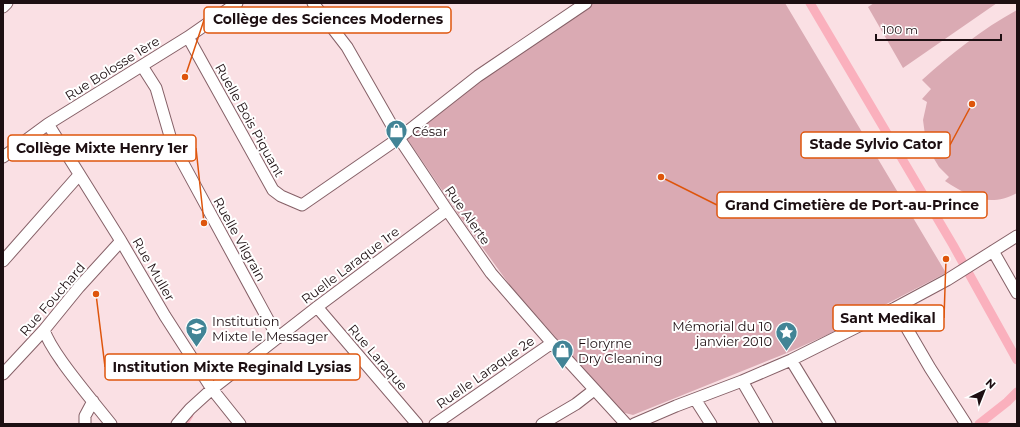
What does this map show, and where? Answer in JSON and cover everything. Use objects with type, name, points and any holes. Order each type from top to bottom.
[{"type":"street","points":[[3,7],[7,3]]},
{"type":"street","name":"Rue Bolosse 1ère","points":[[3,157],[48,124],[188,37],[237,3]]},
{"type":"street","name":"Rue Alerte","points":[[313,3],[347,47],[399,138],[447,210],[492,273],[552,343],[626,424]]},
{"type":"street","points":[[399,138],[478,76],[586,3]]},
{"type":"street","name":"Ruelle Bois Piquant","points":[[188,37],[273,190],[281,196],[302,205],[399,138]]},
{"type":"street","name":"Ruelle Vilgrain","points":[[142,66],[156,88],[172,143],[278,338]]},
{"type":"street","name":"Rue Muller","points":[[48,124],[121,241],[165,316],[212,389],[240,424]]},
{"type":"street","points":[[3,261],[79,175]]},
{"type":"street","name":"Ruelle Laraque 1re","points":[[178,424],[190,409],[212,389],[317,307],[447,210]]},
{"type":"street","points":[[634,424],[792,360],[947,280],[1017,236]]},
{"type":"street","name":"Rue Fouchard","points":[[3,374],[44,330],[121,241]]},
{"type":"street","points":[[993,251],[1017,294]]},
{"type":"street","name":"Rue Laraque","points":[[317,307],[417,424]]},
{"type":"street","points":[[895,308],[930,368],[966,424]]},
{"type":"street","points":[[44,330],[56,353],[111,424]]},
{"type":"street","name":"Ruelle Laraque 2e","points":[[435,424],[552,343]]},
{"type":"street","points":[[792,360],[830,424]]},
{"type":"street","points":[[742,381],[767,424]]},
{"type":"street","points":[[542,424],[576,404],[594,390]]},
{"type":"street","points":[[695,399],[711,424]]},
{"type":"street","points":[[85,424],[85,416],[94,402]]},
{"type":"shaded area","points":[[593,3],[785,3],[946,273],[829,334],[787,353],[633,415],[621,412],[509,284],[461,218],[406,137],[468,86],[551,28]]},
{"type":"shaded area","points":[[874,3],[997,3],[903,68],[868,7]]},
{"type":"shaded area","points":[[1017,10],[1017,193],[997,200],[980,199],[963,192],[945,181],[949,177],[939,167],[930,152],[925,135],[923,120],[927,102],[922,99],[931,89],[922,80],[967,42],[991,25]]},
{"type":"waterway","points":[[810,3],[953,245],[1017,360]]},
{"type":"waterway","points":[[979,424],[1007,402],[1017,392]]},
{"type":"waterway","points":[[187,424],[192,416]]},
{"type":"place","name":"Collège des Sciences Modernes","points":[[185,77]]},
{"type":"place","name":"Stade Sylvio Cator","points":[[972,104]]},
{"type":"place","name":"César","points":[[396,150]]},
{"type":"place","name":"Grand Cimetière de Port-au-Prince","points":[[661,177]]},
{"type":"place","name":"Collège Mixte Henry 1er","points":[[204,223]]},
{"type":"place","name":"Sant Medikal","points":[[946,259]]},
{"type":"place","name":"Institution Mixte Reginald Lysias","points":[[96,294]]},
{"type":"place","name":"Institution Mixte le Messager","points":[[196,348]]},
{"type":"place","name":"Mémorial du 10 janvier 2010","points":[[787,352]]},
{"type":"place","name":"Floryrne Dry Cleaning","points":[[563,370]]}]
